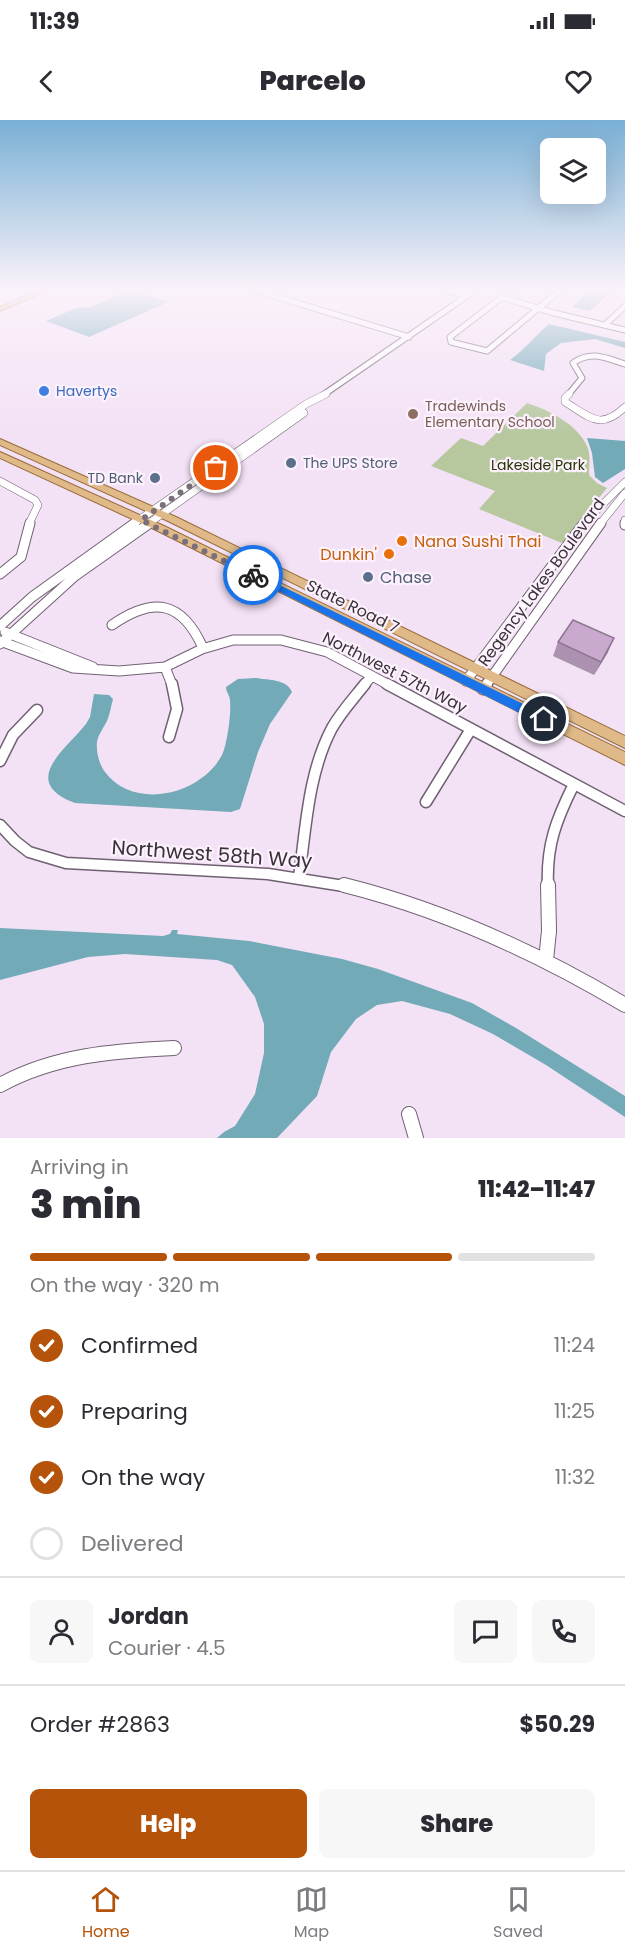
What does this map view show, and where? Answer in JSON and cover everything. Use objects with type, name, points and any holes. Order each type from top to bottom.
[{"type":"main road","name":"State Road 7","points":[[0,442],[158,513],[625,742]]},
{"type":"main road","name":"State Road 7","points":[[0,455],[145,522],[625,759]]},
{"type":"street","points":[[0,628],[51,582],[145,522],[291,423],[334,389],[407,339]]},
{"type":"street","points":[[450,339],[451,342],[487,351],[502,339]]},
{"type":"street","points":[[625,364],[588,353],[582,354],[573,363],[582,378],[565,398],[565,402],[596,421],[602,422],[614,420],[625,407]]},
{"type":"street","points":[[158,513],[306,404],[334,389]]},
{"type":"street","points":[[291,423],[291,420],[304,410],[306,404]]},
{"type":"street","points":[[0,481],[35,500],[38,505],[30,520],[23,554],[17,562],[0,574]]},
{"type":"street","name":"Regency Lakes Boulevard","points":[[466,681],[589,516],[625,482]]},
{"type":"street","name":"Regency Lakes Boulevard","points":[[483,689],[586,542],[625,493]]},
{"type":"street","points":[[1,642],[75,576],[145,522]]},
{"type":"street","points":[[112,625],[128,612],[138,609],[152,607],[169,609],[182,616],[192,626],[204,648]]},
{"type":"street","name":"Northwest 57th Way","points":[[0,628],[100,670]]},
{"type":"street","name":"Northwest 57th Way","points":[[1,642],[76,669],[131,671],[165,667],[204,648],[239,639],[264,637],[286,639],[327,652],[625,811]]},
{"type":"street","points":[[165,667],[174,690],[178,715],[169,737]]},
{"type":"street","points":[[299,878],[315,782],[331,730],[345,708],[372,676]]},
{"type":"street","points":[[0,760],[13,735],[37,710]]},
{"type":"street","points":[[426,802],[471,729]]},
{"type":"street","points":[[546,960],[549,931],[547,864],[550,841],[559,814],[574,784]]},
{"type":"street","name":"Northwest 58th Way","points":[[0,825],[27,852],[42,859],[66,863],[299,878],[357,890],[429,911],[492,935],[546,960],[625,1005]]},
{"type":"street","points":[[0,1085],[30,1068],[63,1058],[94,1053],[174,1048]]},
{"type":"street","points":[[409,1114],[416,1138]]},
{"type":"green space","name":"Lakeside Park","points":[[527,403],[553,414],[576,431],[588,449],[589,475],[597,483],[607,488],[562,543],[479,509],[495,491],[431,466],[461,438],[483,446]]},
{"type":"water","points":[[533,339],[610,339],[625,342],[625,348],[595,339],[561,343],[546,354],[544,371],[510,360]]},
{"type":"water","points":[[587,438],[625,441],[625,469],[603,483],[595,477],[592,453]]},
{"type":"water","points":[[256,678],[282,682],[292,692],[270,724],[258,752],[240,809],[231,812],[75,803],[59,795],[50,785],[48,776],[52,765],[86,724],[90,717],[94,694],[109,695],[113,699],[108,718],[97,742],[97,750],[105,772],[117,784],[133,791],[149,794],[166,793],[199,780],[212,769],[222,755],[226,743],[230,701],[226,687],[238,679]]},
{"type":"water","points":[[0,928],[163,936],[170,934],[172,930],[178,930],[177,934],[249,941],[342,959],[378,969],[472,1003],[516,1028],[625,1096],[625,1117],[546,1065],[493,1034],[450,1014],[402,1001],[377,1005],[356,1019],[331,1052],[317,1096],[277,1138],[217,1138],[235,1126],[255,1094],[264,1053],[264,1024],[255,997],[232,965],[217,960],[125,954],[88,957],[0,980]]},
{"type":"building","points":[[573,620],[614,638],[601,662],[558,642]]},
{"type":"way so far","points":[[216,468],[141,520],[253,575]]},
{"type":"place","name":"Havertys","points":[[44,391]]},
{"type":"place","name":"Tradewinds Elementary School","points":[[413,414]]},
{"type":"place","name":"The UPS Store","points":[[291,463]]},
{"type":"place","name":"TD Bank","points":[[155,478]]},
{"type":"place","name":"Nana Sushi Thai","points":[[402,541]]},
{"type":"place","name":"Dunkin'","points":[[389,554]]},
{"type":"place","name":"Chase","points":[[368,577]]},
{"type":"route","points":[[253,575],[544,719]]}]
